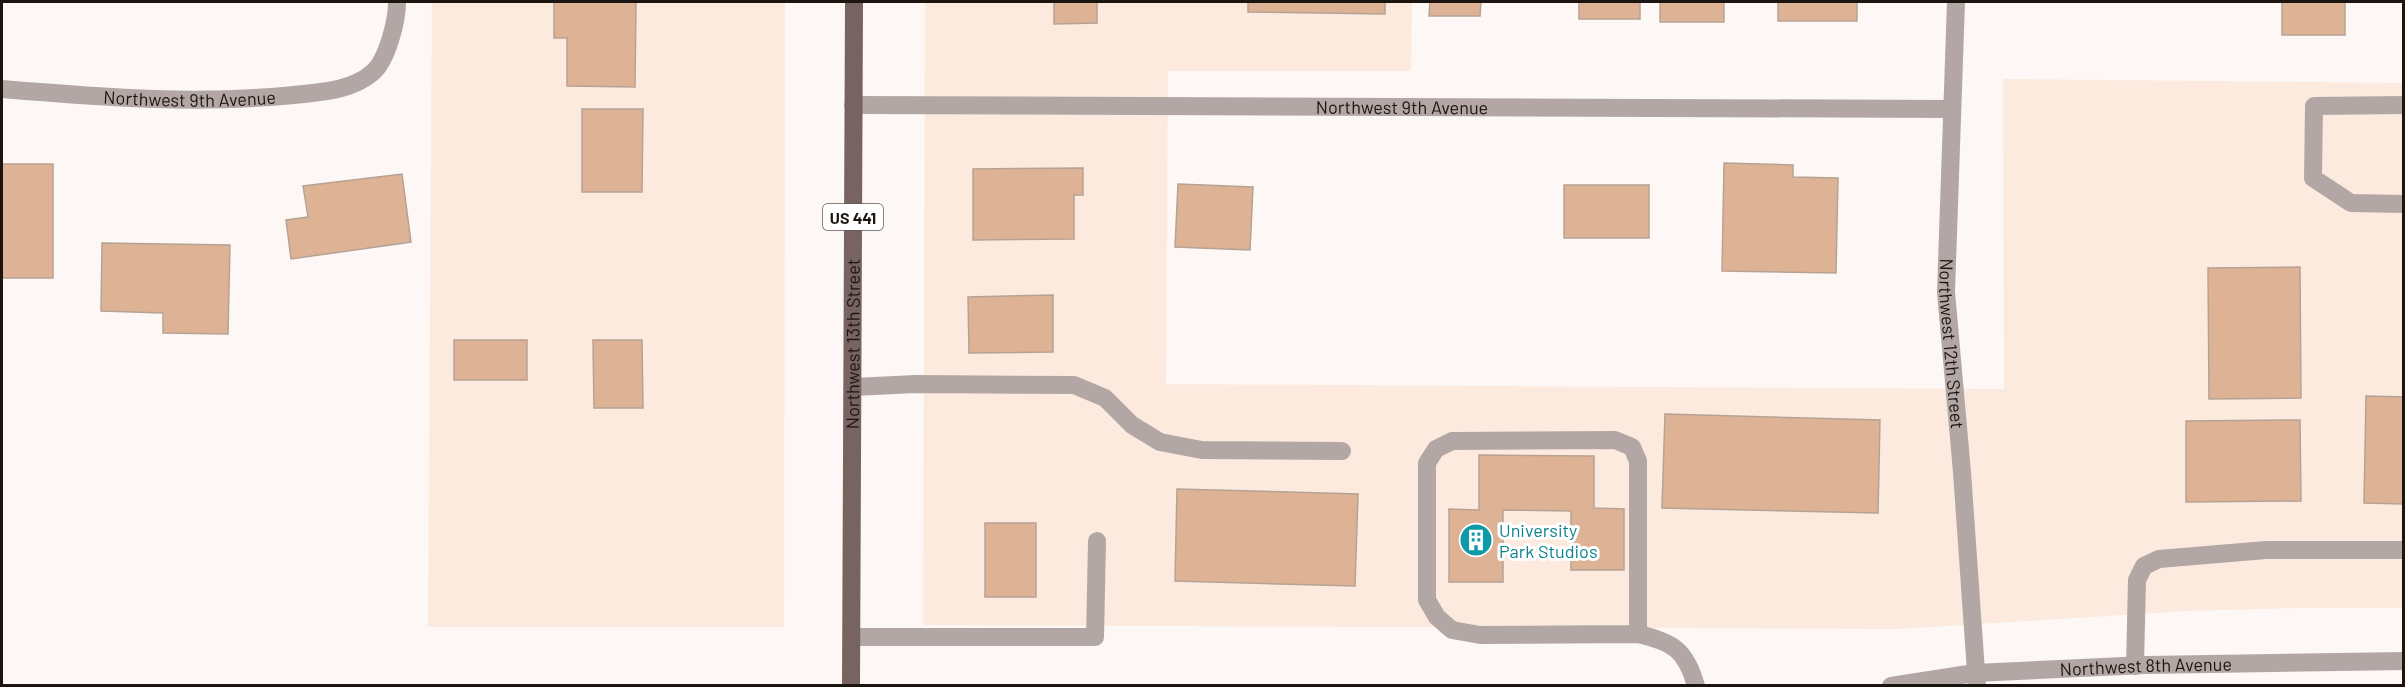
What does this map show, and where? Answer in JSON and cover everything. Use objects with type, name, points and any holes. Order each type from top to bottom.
[{"type":"main road","name":"Northwest 13th Street","points":[[851,686],[854,2]]},
{"type":"street","name":"Northwest 9th Avenue","points":[[2,89],[120,99],[261,98],[338,90],[373,73],[387,49],[397,11],[397,2]]},
{"type":"street","name":"Northwest 12th Street","points":[[1956,2],[1946,292],[1962,472],[1976,679]]},
{"type":"street","name":"Northwest 9th Avenue","points":[[853,105],[1951,109]]},
{"type":"street","points":[[2403,105],[2314,106],[2313,178],[2351,203],[2403,204]]},
{"type":"street","points":[[853,387],[916,384],[1074,385],[1105,398],[1132,425],[1160,442],[1202,450],[1342,451]]},
{"type":"street","points":[[1638,634],[1638,461],[1632,447],[1615,440],[1452,441],[1436,449],[1427,463],[1427,600],[1437,617],[1452,630],[1480,636],[1638,634],[1661,639],[1679,651],[1690,664],[1696,686]]},
{"type":"street","points":[[852,637],[1095,637],[1096,541]]},
{"type":"street","points":[[2135,666],[2137,580],[2144,566],[2159,559],[2266,550],[2403,550]]},
{"type":"street","name":"Northwest 8th Avenue","points":[[1892,686],[2135,666],[2403,661]]},
{"type":"shaded area","points":[[432,2],[785,2],[784,627],[428,627]]},
{"type":"shaded area","points":[[925,2],[1412,2],[1411,71],[1168,71],[1166,384],[2004,389],[2003,79],[2403,83],[2403,608],[2187,611],[1898,629],[923,625]]},
{"type":"building","points":[[554,2],[636,2],[635,87],[567,86],[567,38],[554,38]]},
{"type":"building","points":[[1054,2],[1097,2],[1097,23],[1054,24]]},
{"type":"building","points":[[1248,2],[1385,2],[1385,14],[1248,12]]},
{"type":"building","points":[[1430,2],[1481,2],[1480,16],[1429,16]]},
{"type":"building","points":[[1579,2],[1640,2],[1640,19],[1579,19]]},
{"type":"building","points":[[1660,2],[1724,2],[1724,22],[1660,22]]},
{"type":"building","points":[[1778,2],[1857,2],[1857,21],[1778,21]]},
{"type":"building","points":[[2282,2],[2345,2],[2345,35],[2282,35]]},
{"type":"building","points":[[582,109],[643,109],[642,192],[582,192]]},
{"type":"building","points":[[1724,163],[1793,165],[1793,177],[1838,178],[1836,273],[1722,271]]},
{"type":"building","points":[[2,164],[53,164],[53,278],[2,278]]},
{"type":"building","points":[[1083,168],[1083,195],[1074,195],[1074,239],[973,240],[973,169]]},
{"type":"building","points":[[402,174],[411,242],[291,259],[286,220],[308,217],[303,186]]},
{"type":"building","points":[[1178,184],[1253,187],[1250,250],[1175,247]]},
{"type":"building","points":[[1564,185],[1649,185],[1649,238],[1564,238]]},
{"type":"building","points":[[102,243],[230,245],[228,334],[163,333],[163,313],[101,311]]},
{"type":"building","points":[[2300,267],[2301,398],[2209,399],[2208,268]]},
{"type":"building","points":[[1053,295],[1053,352],[969,353],[968,297]]},
{"type":"building","points":[[454,340],[527,340],[527,380],[454,380]]},
{"type":"building","points":[[593,340],[642,340],[643,408],[594,408]]},
{"type":"building","points":[[2366,396],[2404,397],[2404,504],[2364,503]]},
{"type":"building","points":[[1665,414],[1880,420],[1878,513],[1662,508]]},
{"type":"building","points":[[2300,420],[2301,501],[2186,502],[2186,421]]},
{"type":"building","name":"University Park Studios","points":[[1479,455],[1594,456],[1594,508],[1624,509],[1624,570],[1571,570],[1571,511],[1503,510],[1503,582],[1449,582],[1449,509],[1479,510]]},
{"type":"building","points":[[1177,489],[1358,494],[1355,586],[1175,581]]},
{"type":"building","points":[[985,523],[1036,523],[1036,597],[985,597]]},
{"type":"place","name":"University Park Studios","points":[[1476,540]]}]
